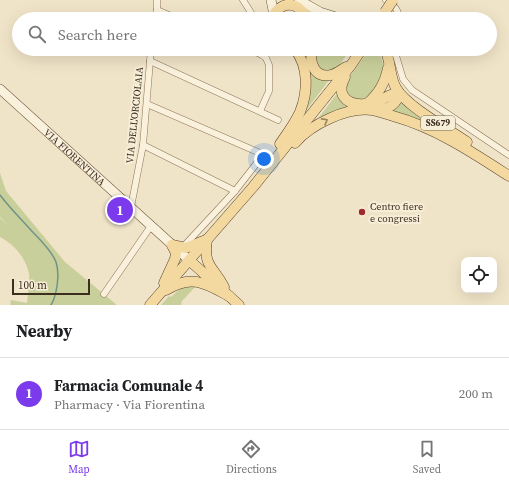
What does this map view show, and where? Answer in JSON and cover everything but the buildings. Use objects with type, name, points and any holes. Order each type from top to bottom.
[{"type":"main road","points":[[271,0],[272,12]]},
{"type":"main road","points":[[286,0],[300,9]]},
{"type":"main road","points":[[386,12],[393,0]]},
{"type":"main road","points":[[276,12],[278,8],[286,5],[320,12]]},
{"type":"main road","points":[[273,162],[277,147],[293,124],[300,111],[303,100],[306,88],[305,67],[300,56]]},
{"type":"main road","points":[[305,56],[312,67],[321,74],[333,75],[351,65]]},
{"type":"main road","points":[[312,56],[312,67]]},
{"type":"main road","points":[[150,305],[253,187],[357,56]]},
{"type":"main road","name":"SS679","points":[[387,56],[395,86],[399,93],[408,102],[509,169]]},
{"type":"main road","points":[[351,65],[342,83],[342,93],[344,98],[352,103],[369,107],[437,132],[509,176]]},
{"type":"main road","points":[[369,107],[382,88],[389,66]]},
{"type":"main road","name":"VIA FIORENTINA","points":[[0,89],[239,305]]},
{"type":"main road","points":[[273,162],[285,154],[307,131],[329,118],[369,107],[390,95],[399,93]]},
{"type":"main road","points":[[172,246],[192,246],[207,239]]},
{"type":"main road","points":[[207,239],[206,256],[208,263],[229,296]]},
{"type":"main road","points":[[159,294],[175,259],[176,253],[172,246]]},
{"type":"main road","points":[[159,294],[173,285],[186,281],[195,281],[212,286],[229,296]]},
{"type":"street","points":[[157,0],[157,10],[162,12]]},
{"type":"street","points":[[243,0],[251,12]]},
{"type":"street","points":[[386,0],[394,5],[398,12]]},
{"type":"street","name":"VIA DELL'ORCIOLAIA","points":[[131,208],[142,144],[150,56]]},
{"type":"street","points":[[260,111],[269,91],[269,65],[263,56]]},
{"type":"street","points":[[396,56],[403,79],[412,90],[509,155]]},
{"type":"street","points":[[150,61],[278,120]]},
{"type":"street","points":[[147,104],[260,153],[260,159],[235,191],[184,247]]},
{"type":"street","points":[[142,144],[235,191]]},
{"type":"street","points":[[104,294],[151,226]]},
{"type":"green space","points":[[316,56],[346,56],[342,62],[333,69],[322,71],[316,65]]},
{"type":"green space","points":[[365,56],[380,56],[383,72],[379,84],[366,98],[354,101],[346,93],[347,80]]},
{"type":"green space","points":[[309,68],[330,79],[304,113]]},
{"type":"green space","points":[[339,91],[353,107],[313,125]]},
{"type":"green space","points":[[401,103],[440,130],[388,113]]},
{"type":"green space","points":[[0,173],[6,191],[65,262],[117,305],[10,305],[11,300],[27,303],[29,274],[25,262],[19,252],[10,243],[0,237],[0,218],[11,228],[0,217]]},
{"type":"green space","points":[[198,284],[182,301],[181,305],[161,305],[169,296],[171,297],[183,286]]},
{"type":"waterway","points":[[0,195],[48,248],[54,257],[58,272],[55,296],[51,305]]},
{"type":"place","name":"Farmacia Comunale 4","points":[[120,210]]},
{"type":"place","name":"Centro fiere e congressi","points":[[362,212]]}]
